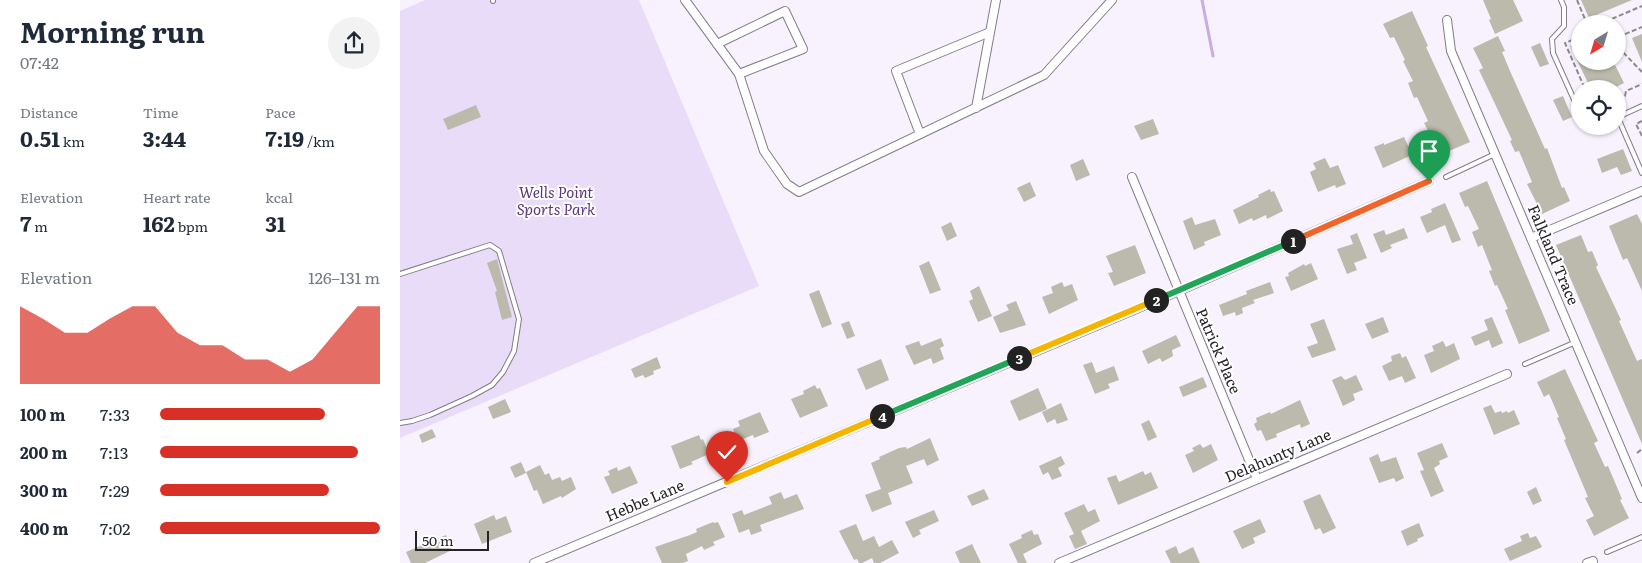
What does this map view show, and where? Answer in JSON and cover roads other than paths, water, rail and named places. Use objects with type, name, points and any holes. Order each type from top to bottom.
[{"type":"street","points":[[685,0],[739,74],[764,151],[787,184],[799,192],[1044,75],[1112,0]]},
{"type":"street","points":[[976,108],[996,0]]},
{"type":"street","points":[[717,44],[784,11],[803,49],[739,74]]},
{"type":"street","name":"Falkland Trace","points":[[1447,20],[1451,51],[1642,498]]},
{"type":"street","points":[[920,134],[896,71],[990,32]]},
{"type":"street","name":"Patrick Place","points":[[1132,176],[1257,479]]},
{"type":"street","name":"Hebbe Lane","points":[[534,563],[1179,291],[1429,181]]},
{"type":"street","points":[[1531,238],[1642,191]]},
{"type":"street","name":"Delahunty Lane","points":[[1059,563],[1507,374]]},
{"type":"lane","points":[[1561,0],[1564,7],[1564,26],[1552,39],[1553,52],[1571,93]]},
{"type":"lane","points":[[1626,113],[1642,106]]},
{"type":"lane","points":[[1626,135],[1642,173]]},
{"type":"lane","points":[[1446,176],[1495,154]]},
{"type":"lane","points":[[400,274],[490,245],[499,250],[519,319],[514,351],[503,372],[492,385],[430,415],[412,422],[400,423]]},
{"type":"lane","points":[[1525,364],[1576,342]]},
{"type":"lane","points":[[1607,552],[1642,537]]},
{"type":"waterway","points":[[1202,0],[1213,56]]},
{"type":"park label","name":"Wells Point Sports Park","points":[[556,202]]}]
